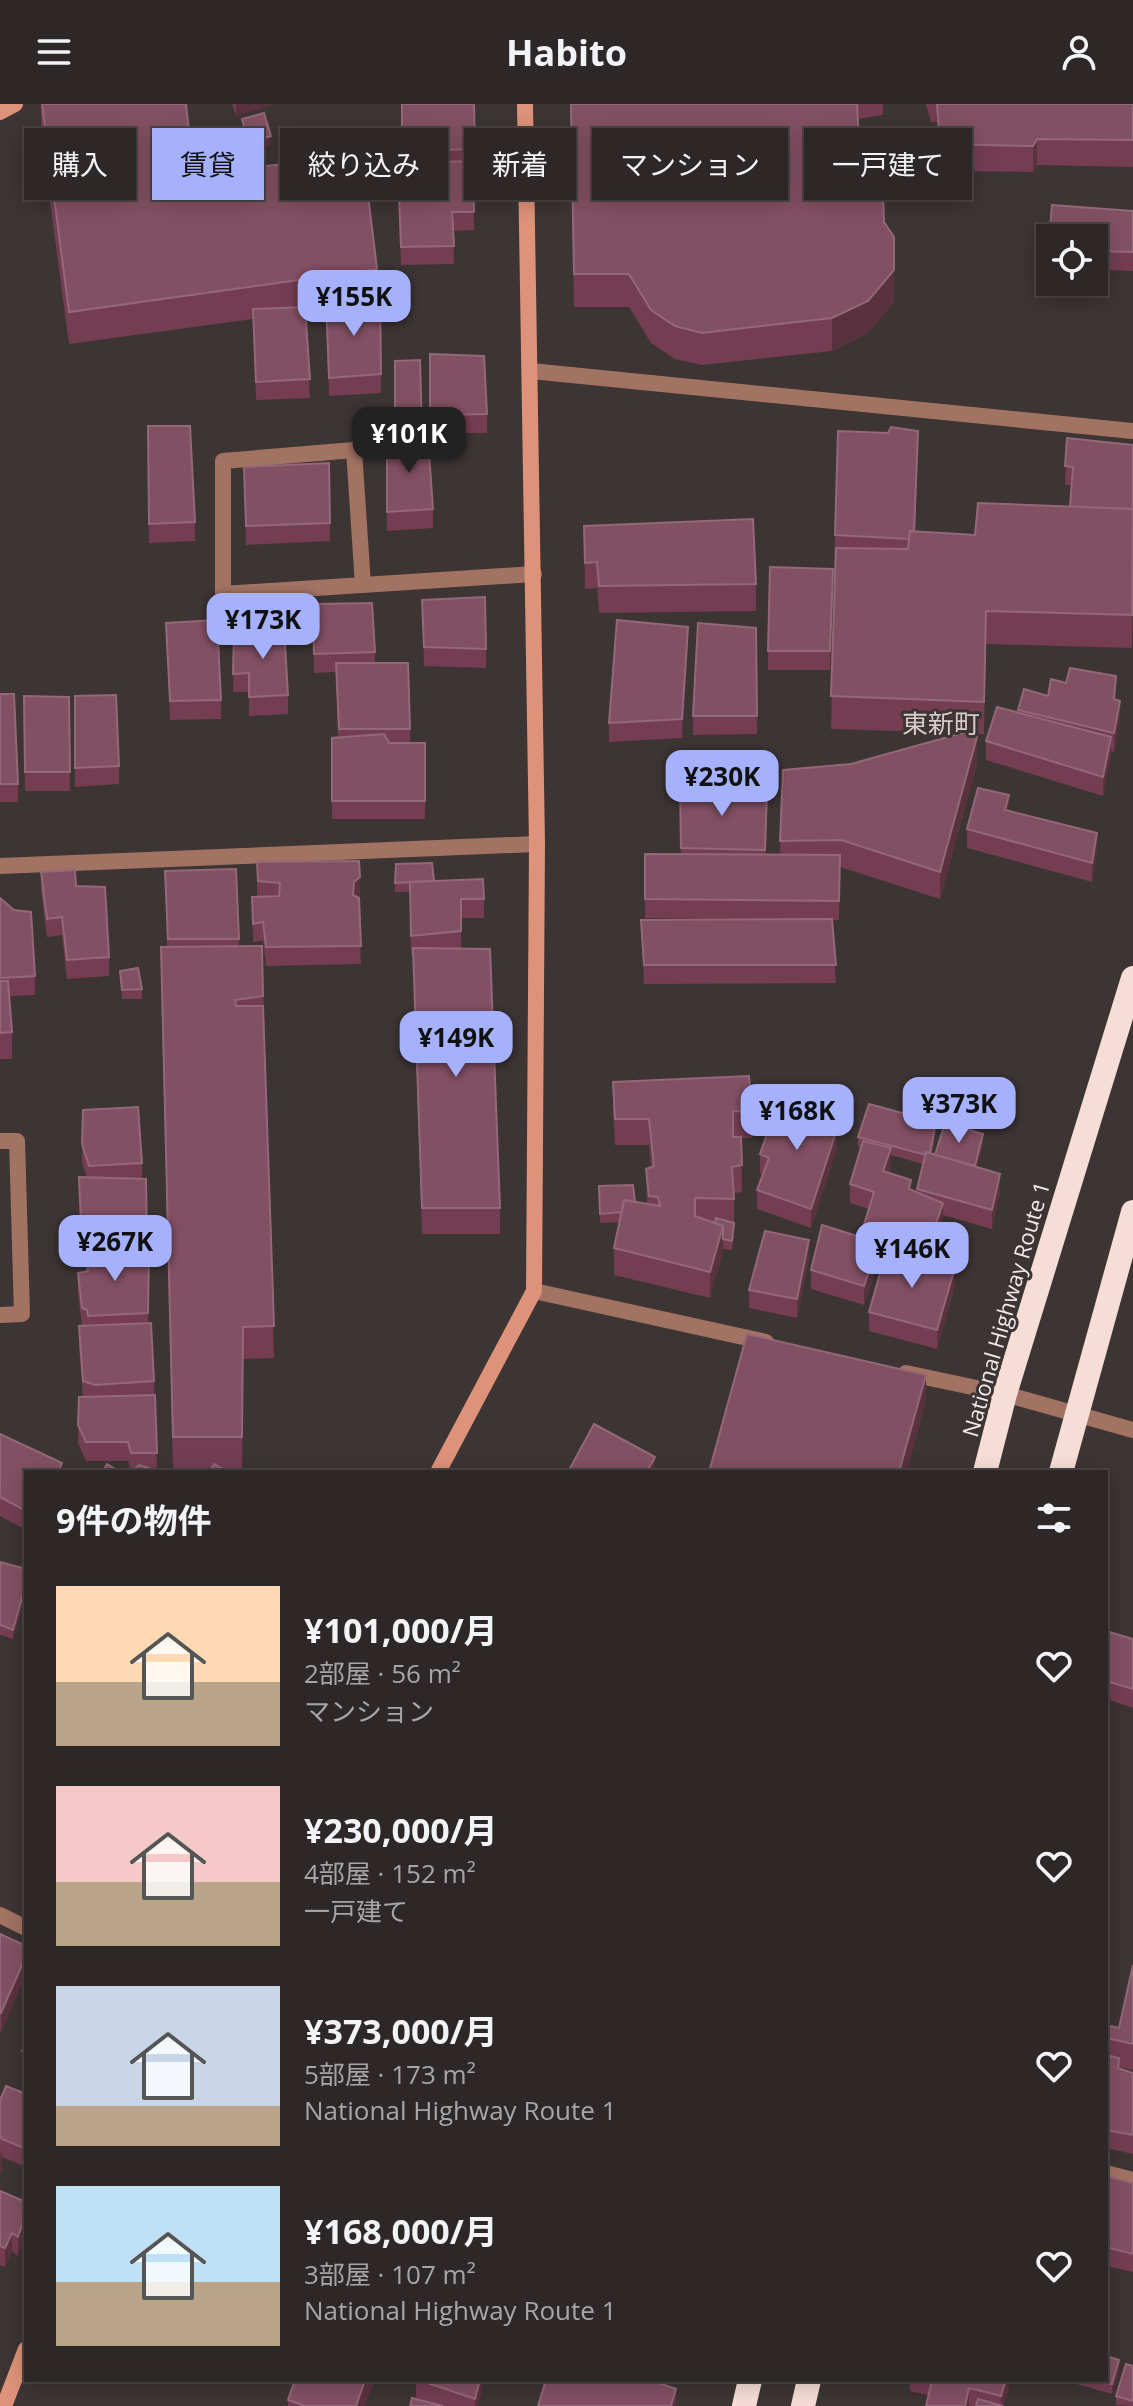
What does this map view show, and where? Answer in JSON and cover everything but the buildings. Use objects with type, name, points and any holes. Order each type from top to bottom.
[{"type":"highway","name":"National Highway Route 1","points":[[986,1470],[1005,1394],[1133,978]]},
{"type":"highway","points":[[1062,1470],[1133,1212]]},
{"type":"highway","points":[[744,2406],[750,2382]]},
{"type":"highway","points":[[803,2406],[809,2382]]},
{"type":"street","points":[[0,112],[15,104]]},
{"type":"street","points":[[439,1470],[534,1291],[537,844],[525,104]]},
{"type":"street","points":[[531,371],[1133,431]]},
{"type":"street","points":[[363,585],[354,450],[223,461],[223,594],[363,585],[534,574]]},
{"type":"street","points":[[0,866],[537,844]]},
{"type":"street","points":[[0,1141],[17,1141],[22,1314],[0,1315]]},
{"type":"street","points":[[534,1291],[780,1345]]},
{"type":"street","points":[[888,1369],[1005,1394],[1133,1430]]},
{"type":"street","points":[[0,1915],[24,1927]]},
{"type":"street","points":[[1108,2174],[1133,2180]]},
{"type":"street","points":[[4,2406],[24,2354]]},
{"type":"district","name":"東新町","points":[[941,723]]}]
